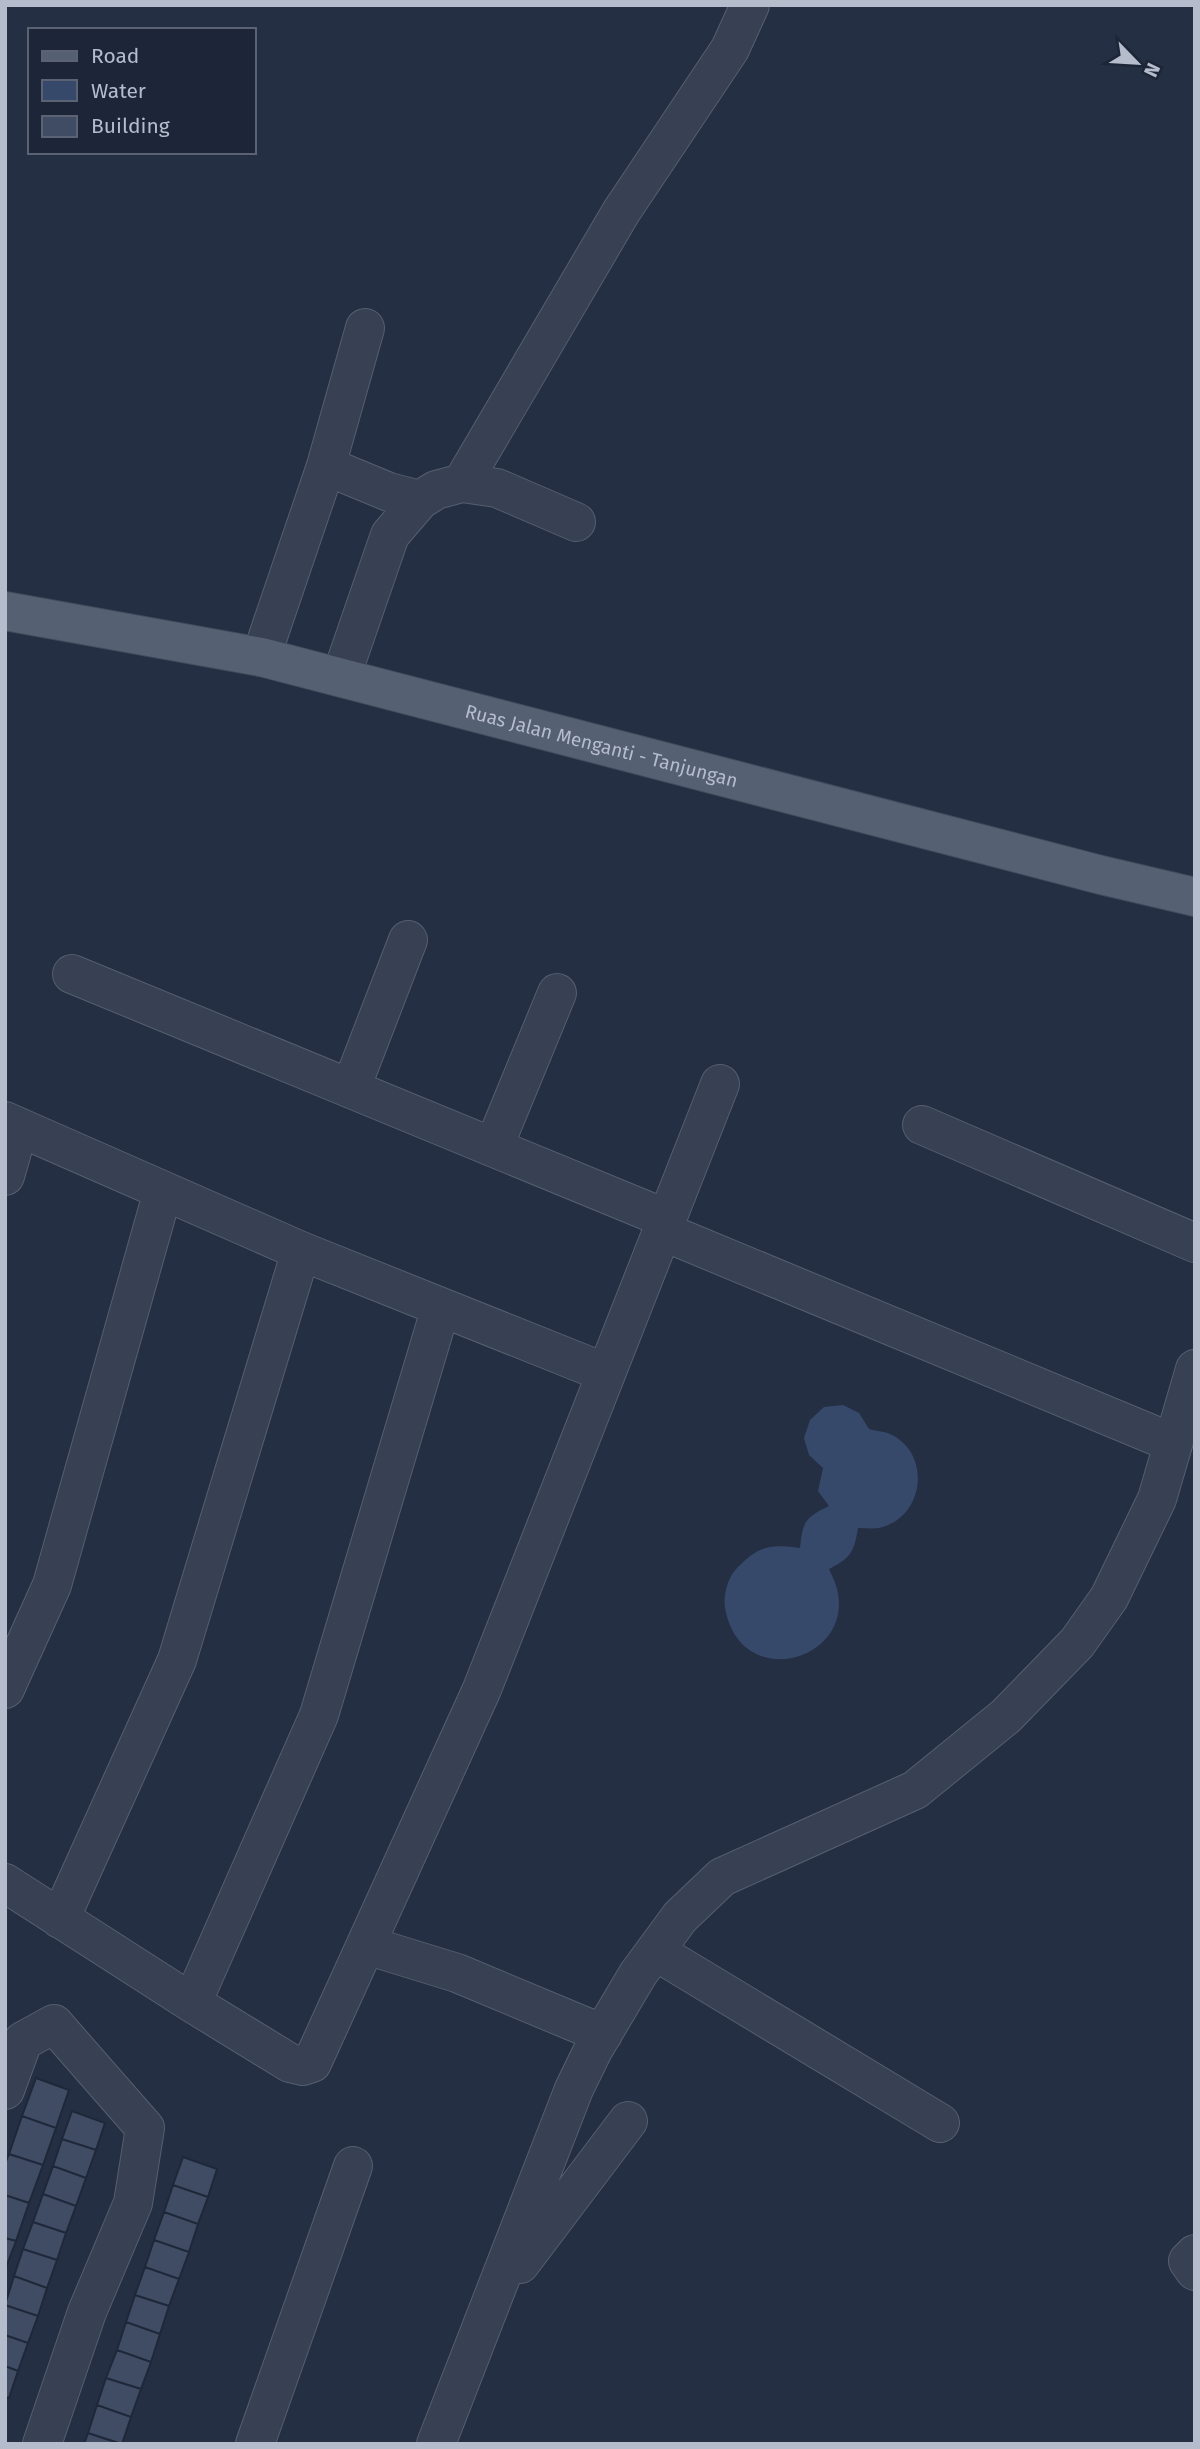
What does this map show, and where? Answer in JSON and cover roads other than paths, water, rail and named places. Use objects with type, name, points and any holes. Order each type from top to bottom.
[{"type":"main road","name":"Ruas Jalan Menganti - Tanjungan","points":[[5,611],[261,657],[1195,897]]},
{"type":"street","points":[[461,483],[621,212],[730,49],[750,5]]},
{"type":"street","points":[[261,657],[337,470],[365,328]]},
{"type":"street","points":[[337,470],[404,496],[461,483],[497,488],[576,522]]},
{"type":"street","points":[[341,677],[404,496]]},
{"type":"street","points":[[351,1088],[408,940]]},
{"type":"street","points":[[72,974],[494,1146],[664,1225],[1174,1443]]},
{"type":"street","points":[[494,1146],[557,993]]},
{"type":"street","points":[[5,1883],[290,2063],[303,2066],[312,2063],[482,1689],[720,1084]]},
{"type":"street","points":[[5,1176],[12,1124],[301,1251],[606,1373]]},
{"type":"street","points":[[922,1125],[1195,1243]]},
{"type":"street","points":[[5,1689],[52,1585],[163,1191]]},
{"type":"street","points":[[60,1919],[177,1660],[301,1251]]},
{"type":"street","points":[[192,2003],[318,1715],[441,1307]]},
{"type":"street","points":[[436,2444],[574,2088],[638,1974],[680,1917],[722,1877],[915,1790],[1006,1716],[1077,1643],[1109,1598],[1157,1499],[1195,1369]]},
{"type":"street","points":[[366,1945],[457,1973],[598,2042]]},
{"type":"street","points":[[655,1951],[940,2123]]},
{"type":"street","points":[[5,2090],[23,2041],[54,2024],[145,2128],[133,2203],[88,2312],[42,2444]]},
{"type":"street","points":[[491,2302],[628,2121]]},
{"type":"street","points":[[255,2444],[353,2166]]},
{"type":"street","points":[[1195,2254],[1188,2261],[1195,2271]]},
{"type":"water","points":[[843,1405],[859,1413],[869,1429],[888,1433],[903,1443],[912,1455],[917,1469],[918,1484],[914,1499],[906,1512],[894,1522],[879,1528],[858,1528],[850,1553],[829,1569],[838,1594],[837,1618],[828,1637],[811,1650],[792,1658],[771,1658],[751,1651],[735,1634],[725,1608],[727,1586],[737,1568],[758,1551],[780,1546],[800,1548],[806,1522],[829,1506],[818,1491],[823,1468],[809,1455],[804,1438],[810,1420],[824,1407]]}]
